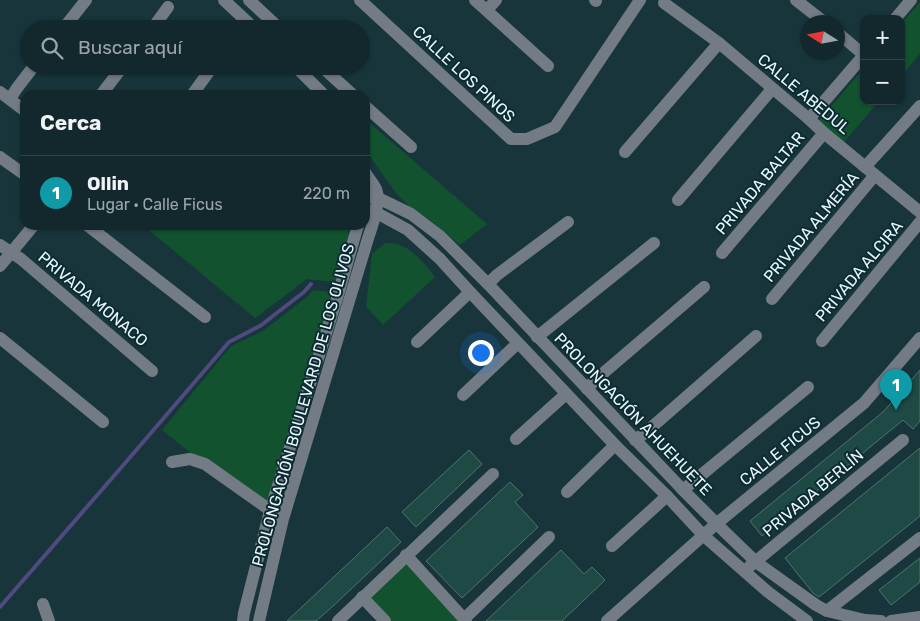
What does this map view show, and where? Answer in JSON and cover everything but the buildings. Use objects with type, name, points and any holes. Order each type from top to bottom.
[{"type":"street","points":[[70,20],[86,0]]},
{"type":"street","points":[[224,0],[245,20]]},
{"type":"street","name":"CALLE LOS PINOS","points":[[360,0],[511,139],[527,139],[556,127],[640,0]]},
{"type":"street","points":[[475,0],[548,66]]},
{"type":"street","points":[[486,10],[496,0]]},
{"type":"street","points":[[796,0],[815,15]]},
{"type":"street","points":[[898,15],[910,0]]},
{"type":"street","points":[[251,1],[271,20]]},
{"type":"street","name":"CALLE ABEDUL","points":[[664,3],[719,43],[919,213]]},
{"type":"street","points":[[159,20],[168,7]]},
{"type":"street","points":[[845,39],[860,52]]},
{"type":"street","points":[[625,152],[719,43]]},
{"type":"street","points":[[809,119],[860,60]]},
{"type":"street","points":[[20,107],[5,95],[25,75]]},
{"type":"street","points":[[105,90],[116,75]]},
{"type":"street","points":[[196,90],[207,75]]},
{"type":"street","points":[[303,75],[319,90]]},
{"type":"street","points":[[331,75],[347,90]]},
{"type":"street","points":[[678,200],[772,89]]},
{"type":"street","name":"PRIVADA ALMERÍA","points":[[772,299],[920,106]]},
{"type":"street","points":[[370,110],[411,147]]},
{"type":"street","name":"PRIVADA BALTAR","points":[[722,254],[824,133]]},
{"type":"street","points":[[0,156],[20,171]]},
{"type":"street","points":[[370,180],[376,189],[370,200]]},
{"type":"street","name":"PROLONGACIÓN AHUEHUETE","points":[[370,202],[411,214],[440,236],[488,284],[683,490],[756,562],[816,605],[865,620],[881,621]]},
{"type":"street","name":"PROLONGACIÓN AHUEHUETE","points":[[370,203],[408,230],[440,259],[566,394],[704,536],[768,592],[807,621]]},
{"type":"street","name":"PRIVADA ALCIRA","points":[[822,341],[919,213]]},
{"type":"street","points":[[488,284],[497,275],[568,222]]},
{"type":"street","points":[[0,266],[30,230]]},
{"type":"street","points":[[93,230],[205,317]]},
{"type":"street","name":"PROLONGACIÓN BOULEVARD DE LOS OLIVOS","points":[[243,621],[270,511],[357,230]]},
{"type":"street","name":"PROLONGACIÓN BOULEVARD DE LOS OLIVOS","points":[[259,621],[283,519],[366,245],[367,230]]},
{"type":"street","points":[[537,337],[654,243]]},
{"type":"street","name":"PRIVADA MONACO","points":[[0,245],[12,252],[152,370]]},
{"type":"street","points":[[587,389],[704,287]]},
{"type":"street","points":[[417,342],[470,292]]},
{"type":"street","points":[[635,440],[756,336]]},
{"type":"street","points":[[0,338],[103,422]]},
{"type":"street","name":"CALLE FICUS","points":[[608,621],[716,524],[864,403],[920,338]]},
{"type":"street","points":[[463,396],[518,343]]},
{"type":"street","points":[[683,490],[808,387]]},
{"type":"street","points":[[516,439],[566,394]]},
{"type":"street","name":"PRIVADA BERLÍN","points":[[744,571],[903,440]]},
{"type":"street","points":[[568,492],[615,445]]},
{"type":"street","points":[[172,462],[190,459],[205,464],[283,519]]},
{"type":"street","points":[[338,621],[493,474]]},
{"type":"street","points":[[612,546],[667,496]]},
{"type":"street","points":[[411,551],[467,617],[549,537]]},
{"type":"street","points":[[830,608],[920,538]]},
{"type":"street","points":[[358,602],[385,621]]},
{"type":"street","points":[[43,604],[49,621]]},
{"type":"street","points":[[891,621],[920,617]]},
{"type":"green space","points":[[920,2],[920,54],[905,71],[905,60],[905,19]]},
{"type":"green space","points":[[860,73],[860,105],[876,105],[839,148],[816,124]]},
{"type":"green space","points":[[370,123],[487,224],[460,245],[430,220],[410,207],[396,193],[371,158]]},
{"type":"green space","points":[[149,230],[347,230],[350,239],[335,282],[307,279],[255,318]]},
{"type":"green space","points":[[385,243],[397,244],[408,249],[423,262],[435,277],[383,325],[366,306],[372,254]]},
{"type":"green space","points":[[313,290],[332,292],[268,515],[162,430],[231,346],[263,331],[307,297]]},
{"type":"green space","points":[[407,556],[465,621],[385,621],[363,599]]},
{"type":"waterway","points":[[0,607],[229,342],[260,326],[304,292],[311,284]]},
{"type":"place","name":"Ollin","points":[[896,410]]}]
